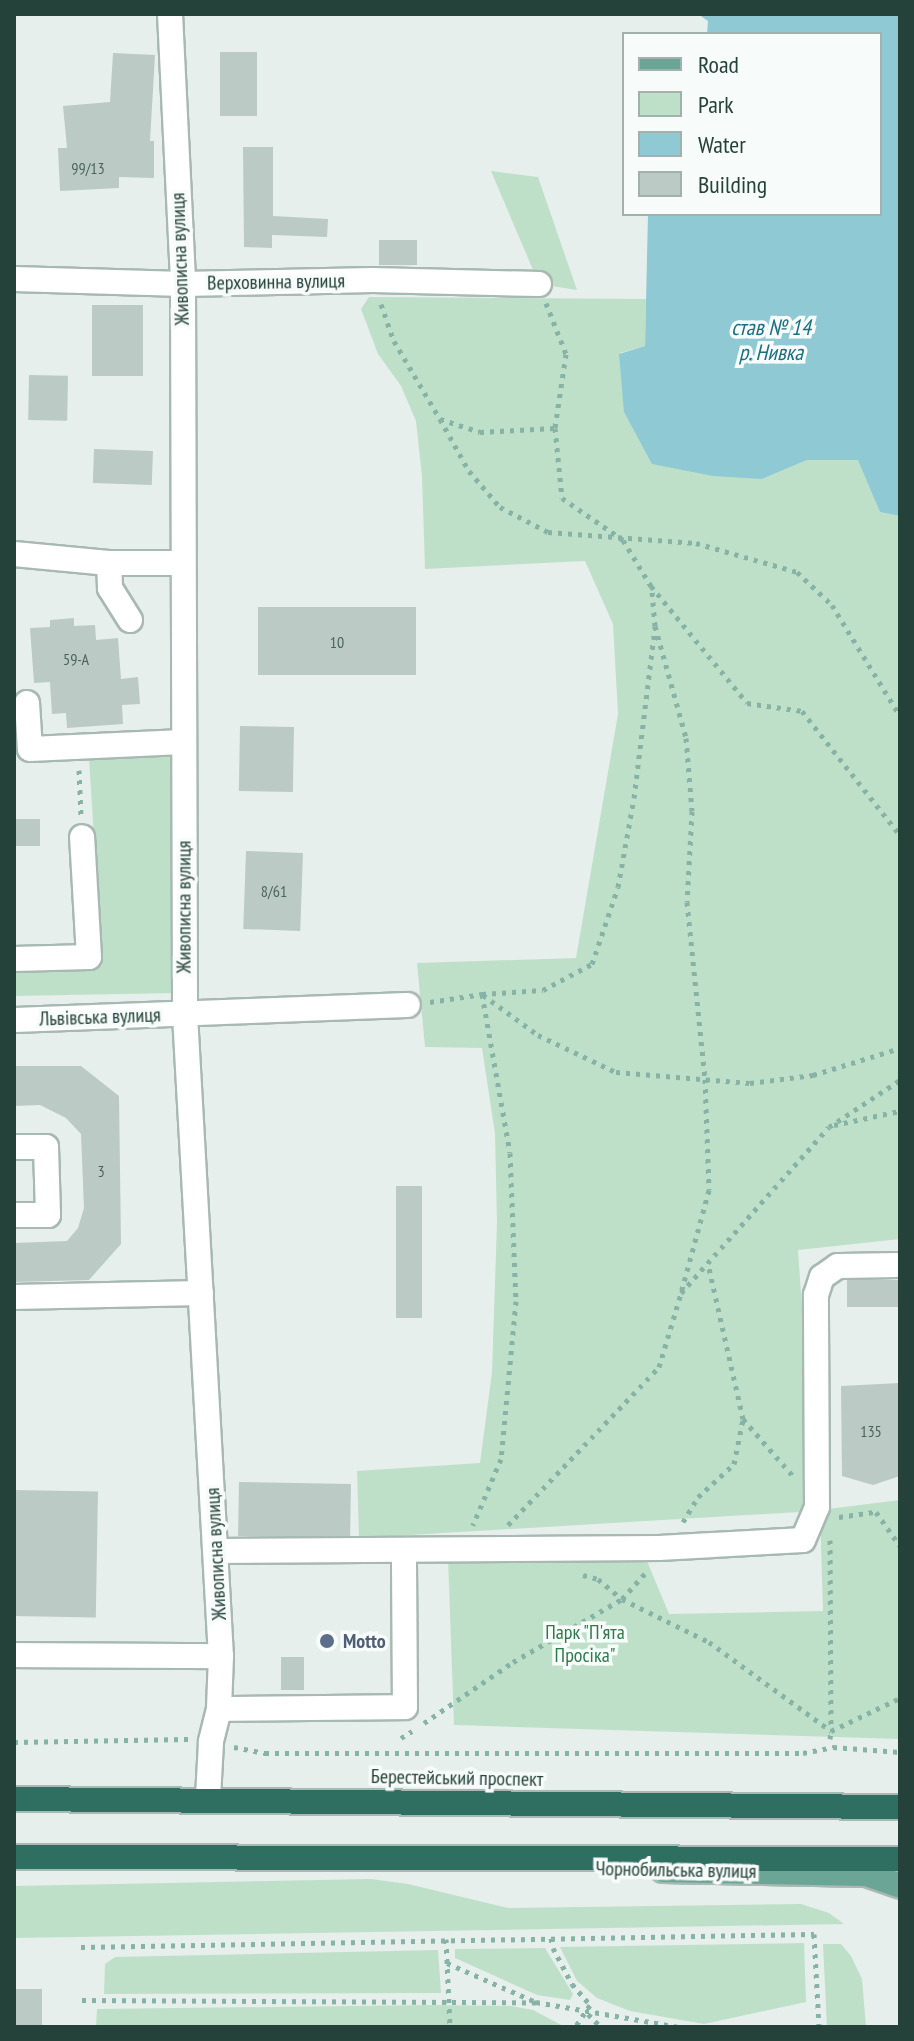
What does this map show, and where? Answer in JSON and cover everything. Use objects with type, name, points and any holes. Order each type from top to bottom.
[{"type":"highway","name":"Берестейський проспект","points":[[14,1799],[208,1798],[900,1807]]},
{"type":"highway","points":[[14,1857],[900,1859]]},
{"type":"main road","name":"Чорнобильська вулиця","points":[[450,1857],[490,1867],[866,1874],[900,1886]]},
{"type":"street","name":"Живописна вулиця","points":[[170,14],[183,284],[185,1015],[221,1656],[219,1709],[211,1742],[208,1798]]},
{"type":"street","name":"Верховинна вулиця","points":[[14,279],[183,284],[373,280],[539,284]]},
{"type":"street","points":[[14,554],[109,563],[182,563]]},
{"type":"street","points":[[109,563],[110,588],[130,620]]},
{"type":"street","points":[[27,703],[30,749],[183,742]]},
{"type":"street","points":[[14,959],[89,957],[82,837]]},
{"type":"street","name":"Львівська вулиця","points":[[14,1020],[408,1005]]},
{"type":"street","points":[[14,1147],[46,1147],[48,1215],[14,1215]]},
{"type":"street","points":[[216,1551],[659,1548],[803,1540],[824,1511],[816,1295],[822,1277],[838,1266],[900,1265]]},
{"type":"street","points":[[14,1297],[201,1293]]},
{"type":"street","points":[[219,1709],[405,1707],[404,1551]]},
{"type":"street","points":[[14,1655],[221,1656]]},
{"type":"path","points":[[373,280],[394,341],[469,471],[500,507],[548,532],[623,540],[696,543],[797,572],[832,605],[900,716]]},
{"type":"path","points":[[539,284],[566,354],[555,428],[562,498],[623,540],[651,586],[747,703],[802,711],[900,835]]},
{"type":"path","points":[[440,419],[480,432],[555,428]]},
{"type":"path","points":[[483,1550],[659,1367],[709,1190],[705,1079],[687,902],[692,811],[686,738],[655,626],[651,586]]},
{"type":"path","points":[[408,1005],[482,994],[543,990],[592,964],[618,887],[634,798],[655,626]]},
{"type":"path","points":[[79,776],[82,837]]},
{"type":"path","points":[[482,994],[538,1035],[616,1072],[750,1083],[813,1075],[900,1048]]},
{"type":"path","points":[[462,1529],[476,1524],[501,1459],[516,1301],[510,1153],[482,994]]},
{"type":"path","points":[[681,1293],[829,1127],[900,1080]]},
{"type":"path","points":[[829,1127],[900,1111]]},
{"type":"path","points":[[743,1419],[824,1511],[830,1739]]},
{"type":"path","points":[[824,1511],[876,1512],[900,1546]]},
{"type":"path","points":[[570,1571],[598,1579],[622,1599],[709,1642],[831,1731]]},
{"type":"path","points":[[831,1731],[900,1698]]},
{"type":"path","points":[[14,1742],[190,1739]]},
{"type":"path","points":[[265,1753],[803,1753],[833,1747],[900,1752]]},
{"type":"path","points":[[81,1947],[814,1934],[819,2027]]},
{"type":"path","points":[[551,1938],[572,1984],[590,2005],[575,2027]]},
{"type":"path","points":[[446,1939],[450,2027]]},
{"type":"path","points":[[447,1963],[536,2002]]},
{"type":"path","points":[[82,2000],[536,2002],[679,2027]]},
{"type":"path","points":[[587,2013],[601,2027]]},
{"type":"green space","points":[[491,171],[538,177],[577,290],[539,284]]},
{"type":"green space","points":[[369,297],[646,299],[645,346],[620,353],[762,479],[807,460],[859,460],[880,512],[900,516],[900,1239],[798,1250],[816,1511],[359,1538],[357,1471],[480,1463],[492,1372],[497,1223],[495,1134],[482,1048],[425,1047],[417,963],[576,958],[618,714],[613,624],[585,561],[425,569],[422,476],[416,421],[401,386],[378,354],[361,309]]},
{"type":"green space","points":[[172,757],[175,993],[14,996],[14,972],[102,966],[89,758]]},
{"type":"green space","name":"Парк \"П'ята Просіка\"","points":[[900,1500],[900,1739],[454,1725],[448,1558],[647,1561],[669,1614],[823,1611],[820,1510]]},
{"type":"green space","points":[[371,1879],[408,1884],[508,1908],[801,1904],[829,1913],[844,1924],[14,1938],[14,1886]]},
{"type":"green space","points":[[804,1943],[806,2002],[704,2024],[630,2011],[597,1998],[577,1981],[560,1947]]},
{"type":"green space","points":[[823,1944],[841,1944],[851,1956],[862,1979],[866,2027],[827,2027]]},
{"type":"green space","points":[[545,1948],[573,1994],[570,2000],[537,1995],[455,1958],[455,1949]]},
{"type":"green space","points":[[438,1950],[441,1993],[104,1994],[105,1964],[115,1957]]},
{"type":"green space","points":[[511,2006],[533,2010],[565,2027],[96,2027],[97,2009]]},
{"type":"water","name":"став № 14 р. Нивка","points":[[698,14],[900,14],[900,516],[880,512],[858,460],[807,460],[762,479],[713,476],[652,464],[624,412],[619,354],[645,346],[648,216],[882,216],[882,32],[707,32],[708,21]]},
{"type":"building","points":[[220,52],[257,52],[257,116],[220,116]]},
{"type":"building","points":[[113,53],[155,55],[150,141],[154,141],[154,178],[119,177],[119,188],[60,191],[58,148],[67,148],[63,106],[110,102]]},
{"type":"building","points":[[243,147],[273,147],[273,216],[328,219],[327,237],[272,235],[272,248],[244,247]]},
{"type":"building","points":[[379,240],[417,240],[417,265],[379,265]]},
{"type":"building","points":[[92,305],[143,305],[143,376],[92,376]]},
{"type":"building","points":[[29,375],[68,376],[67,421],[28,420]]},
{"type":"building","points":[[94,449],[153,451],[152,485],[93,483]]},
{"type":"building","points":[[258,607],[416,607],[416,675],[258,675]]},
{"type":"building","points":[[74,618],[74,626],[95,625],[96,640],[118,638],[121,679],[138,677],[140,704],[122,705],[123,724],[67,728],[66,713],[52,714],[50,682],[34,683],[30,628],[50,627],[50,620]]},
{"type":"building","points":[[240,726],[294,727],[293,792],[239,791]]},
{"type":"building","points":[[14,819],[40,819],[40,846],[14,846]]},
{"type":"building","points":[[246,851],[303,853],[300,931],[243,929]]},
{"type":"building","points":[[14,1066],[81,1066],[119,1096],[121,1244],[89,1280],[14,1282],[14,1243],[67,1241],[78,1228],[84,1208],[81,1134],[66,1118],[40,1105],[14,1106]]},
{"type":"building","points":[[396,1186],[422,1186],[422,1318],[396,1318]]},
{"type":"building","points":[[847,1280],[900,1280],[900,1307],[847,1307]]},
{"type":"building","points":[[900,1383],[900,1476],[873,1485],[842,1476],[841,1386]]},
{"type":"building","points":[[239,1482],[351,1484],[350,1538],[238,1536]]},
{"type":"building","points":[[14,1490],[98,1491],[96,1617],[14,1616]]},
{"type":"building","points":[[281,1657],[304,1657],[304,1690],[281,1690]]},
{"type":"building","points":[[14,1989],[42,1989],[42,2027],[14,2027]]},
{"type":"place","name":"Motto","points":[[327,1641]]}]
